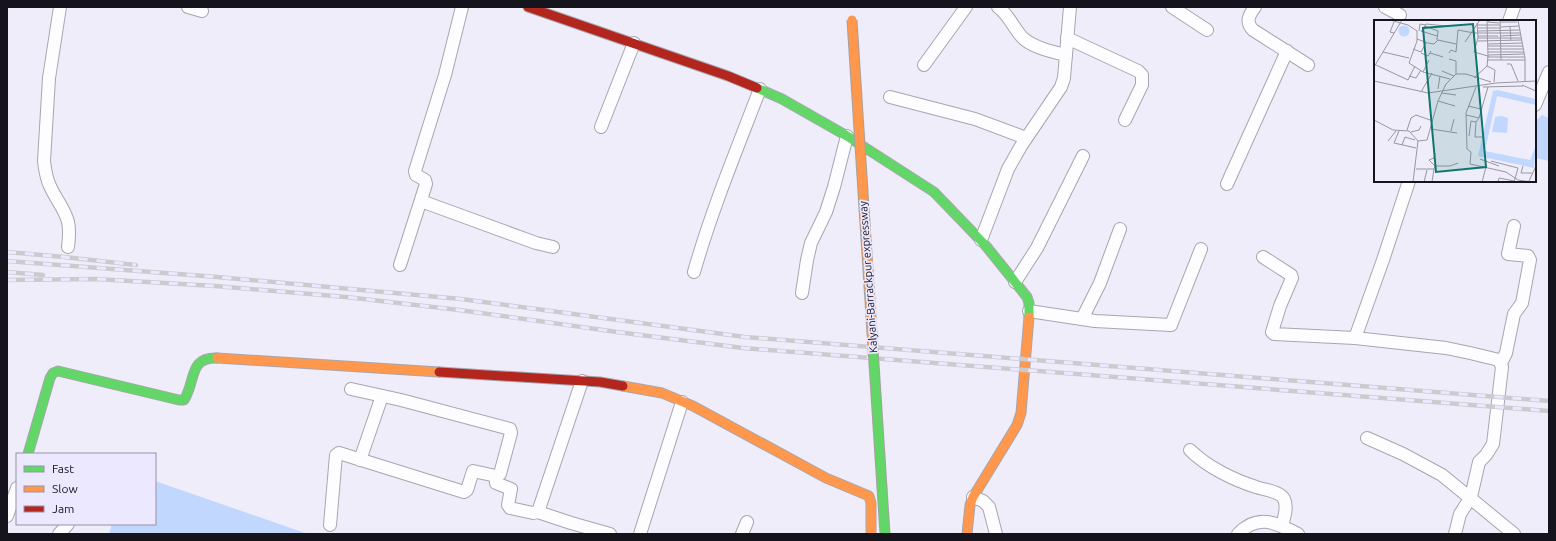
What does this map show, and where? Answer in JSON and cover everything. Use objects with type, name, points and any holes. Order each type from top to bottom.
[{"type":"main road","points":[[528,7],[555,11],[634,44],[728,76],[782,99],[847,136],[934,192],[981,240],[1027,297],[1029,311],[1021,413],[1017,426],[973,497],[970,505],[968,534]]},
{"type":"main road","name":"Kalyani-Barrackpur expressway","points":[[852,20],[885,534]]},
{"type":"main road","points":[[28,453],[50,378],[53,373],[58,371],[179,400],[184,400],[186,397],[196,365],[202,360],[209,358],[600,382],[662,394],[682,402],[700,410],[826,478],[862,492],[869,496],[871,502],[871,534]]},
{"type":"street","points":[[60,7],[49,78],[44,161],[46,175],[50,186],[68,221],[68,247]]},
{"type":"street","points":[[188,7],[202,12]]},
{"type":"street","points":[[400,265],[426,188],[426,181],[416,175],[415,171],[447,68],[462,7]]},
{"type":"street","points":[[924,65],[966,7]]},
{"type":"street","points":[[998,7],[1007,15],[1024,38],[1035,45],[1066,56]]},
{"type":"street","points":[[981,240],[1008,169],[1026,138],[1058,93],[1064,78],[1070,7]]},
{"type":"street","points":[[1172,7],[1207,30]]},
{"type":"street","points":[[1255,7],[1250,14],[1248,23],[1253,30],[1308,65]]},
{"type":"street","points":[[1385,7],[1401,14]]},
{"type":"street","points":[[1509,20],[1514,7]]},
{"type":"street","points":[[1067,38],[1110,57],[1138,71],[1142,75],[1142,85],[1125,120]]},
{"type":"street","points":[[601,127],[634,44]]},
{"type":"street","points":[[1228,184],[1287,51]]},
{"type":"street","points":[[1536,103],[1549,72]]},
{"type":"street","points":[[694,272],[713,211],[760,89]]},
{"type":"street","points":[[890,97],[975,119],[1026,138]]},
{"type":"street","points":[[802,293],[806,260],[826,212],[847,136]]},
{"type":"street","points":[[1015,282],[1037,248],[1083,156]]},
{"type":"street","points":[[1355,338],[1409,182]]},
{"type":"street","points":[[421,201],[553,247]]},
{"type":"street","points":[[1455,534],[1460,514],[1471,497],[1479,462],[1486,455],[1493,444],[1502,367],[1501,363],[1506,353],[1514,314],[1522,303],[1530,260],[1528,256],[1508,254],[1514,226]]},
{"type":"street","points":[[1082,319],[1100,283],[1120,229]]},
{"type":"street","points":[[1029,311],[1120,323],[1171,325],[1201,249]]},
{"type":"street","points":[[1263,257],[1291,275],[1292,278],[1280,306],[1272,333],[1355,338],[1446,348],[1499,360],[1501,363]]},
{"type":"street","points":[[538,512],[582,381]]},
{"type":"street","points":[[351,389],[510,429],[511,433],[500,474],[496,477],[495,481],[497,484],[511,489],[508,505],[510,508],[533,513],[538,512],[610,534]]},
{"type":"street","points":[[360,460],[382,396]]},
{"type":"street","points":[[640,534],[682,402]]},
{"type":"street","points":[[1367,438],[1403,454],[1442,475],[1471,497],[1514,534]]},
{"type":"street","points":[[1190,450],[1200,460],[1220,471],[1253,486],[1280,495],[1284,498],[1286,505],[1282,526]]},
{"type":"street","points":[[330,525],[336,455],[339,454],[464,492],[467,490],[474,471],[496,477]]},
{"type":"street","points":[[7,516],[16,491]]},
{"type":"street","points":[[973,497],[983,501],[989,507],[996,534]]},
{"type":"street","points":[[742,534],[747,522]]},
{"type":"street","points":[[1238,534],[1248,524],[1257,522],[1276,523],[1298,534]]},
{"type":"street","points":[[59,534],[67,525]]},
{"type":"water","points":[[1542,115],[1549,118],[1549,161],[1536,158],[1536,120]]},
{"type":"water","points":[[156,481],[308,534],[109,534],[112,525],[156,525]]},
{"type":"railway","points":[[7,252],[136,265]]},
{"type":"railway","points":[[7,261],[217,277],[461,299],[745,337],[1549,401]]},
{"type":"railway","points":[[7,272],[43,275]]},
{"type":"railway","points":[[7,280],[96,279],[215,286],[346,297],[459,310],[743,348],[1549,411]]},
{"type":"traffic: fast","points":[[757,88],[782,99],[847,136],[934,192],[986,246],[1027,297],[1029,303],[1029,317]]},
{"type":"traffic: fast","points":[[873,348],[885,534]]},
{"type":"traffic: fast","points":[[28,453],[50,378],[53,373],[58,371],[184,400],[188,393],[197,366],[201,362],[208,359],[217,358]]},
{"type":"traffic: slow","points":[[852,20],[873,348]]},
{"type":"traffic: slow","points":[[967,534],[970,505],[973,497],[1017,425],[1021,413],[1029,317]]},
{"type":"traffic: slow","points":[[217,358],[439,372]]},
{"type":"traffic: slow","points":[[623,386],[662,393],[693,406],[826,478],[869,496],[871,503],[871,534]]},
{"type":"traffic: jam","points":[[528,7],[728,76],[757,88]]},
{"type":"traffic: jam","points":[[439,372],[600,382],[623,386]]}]
